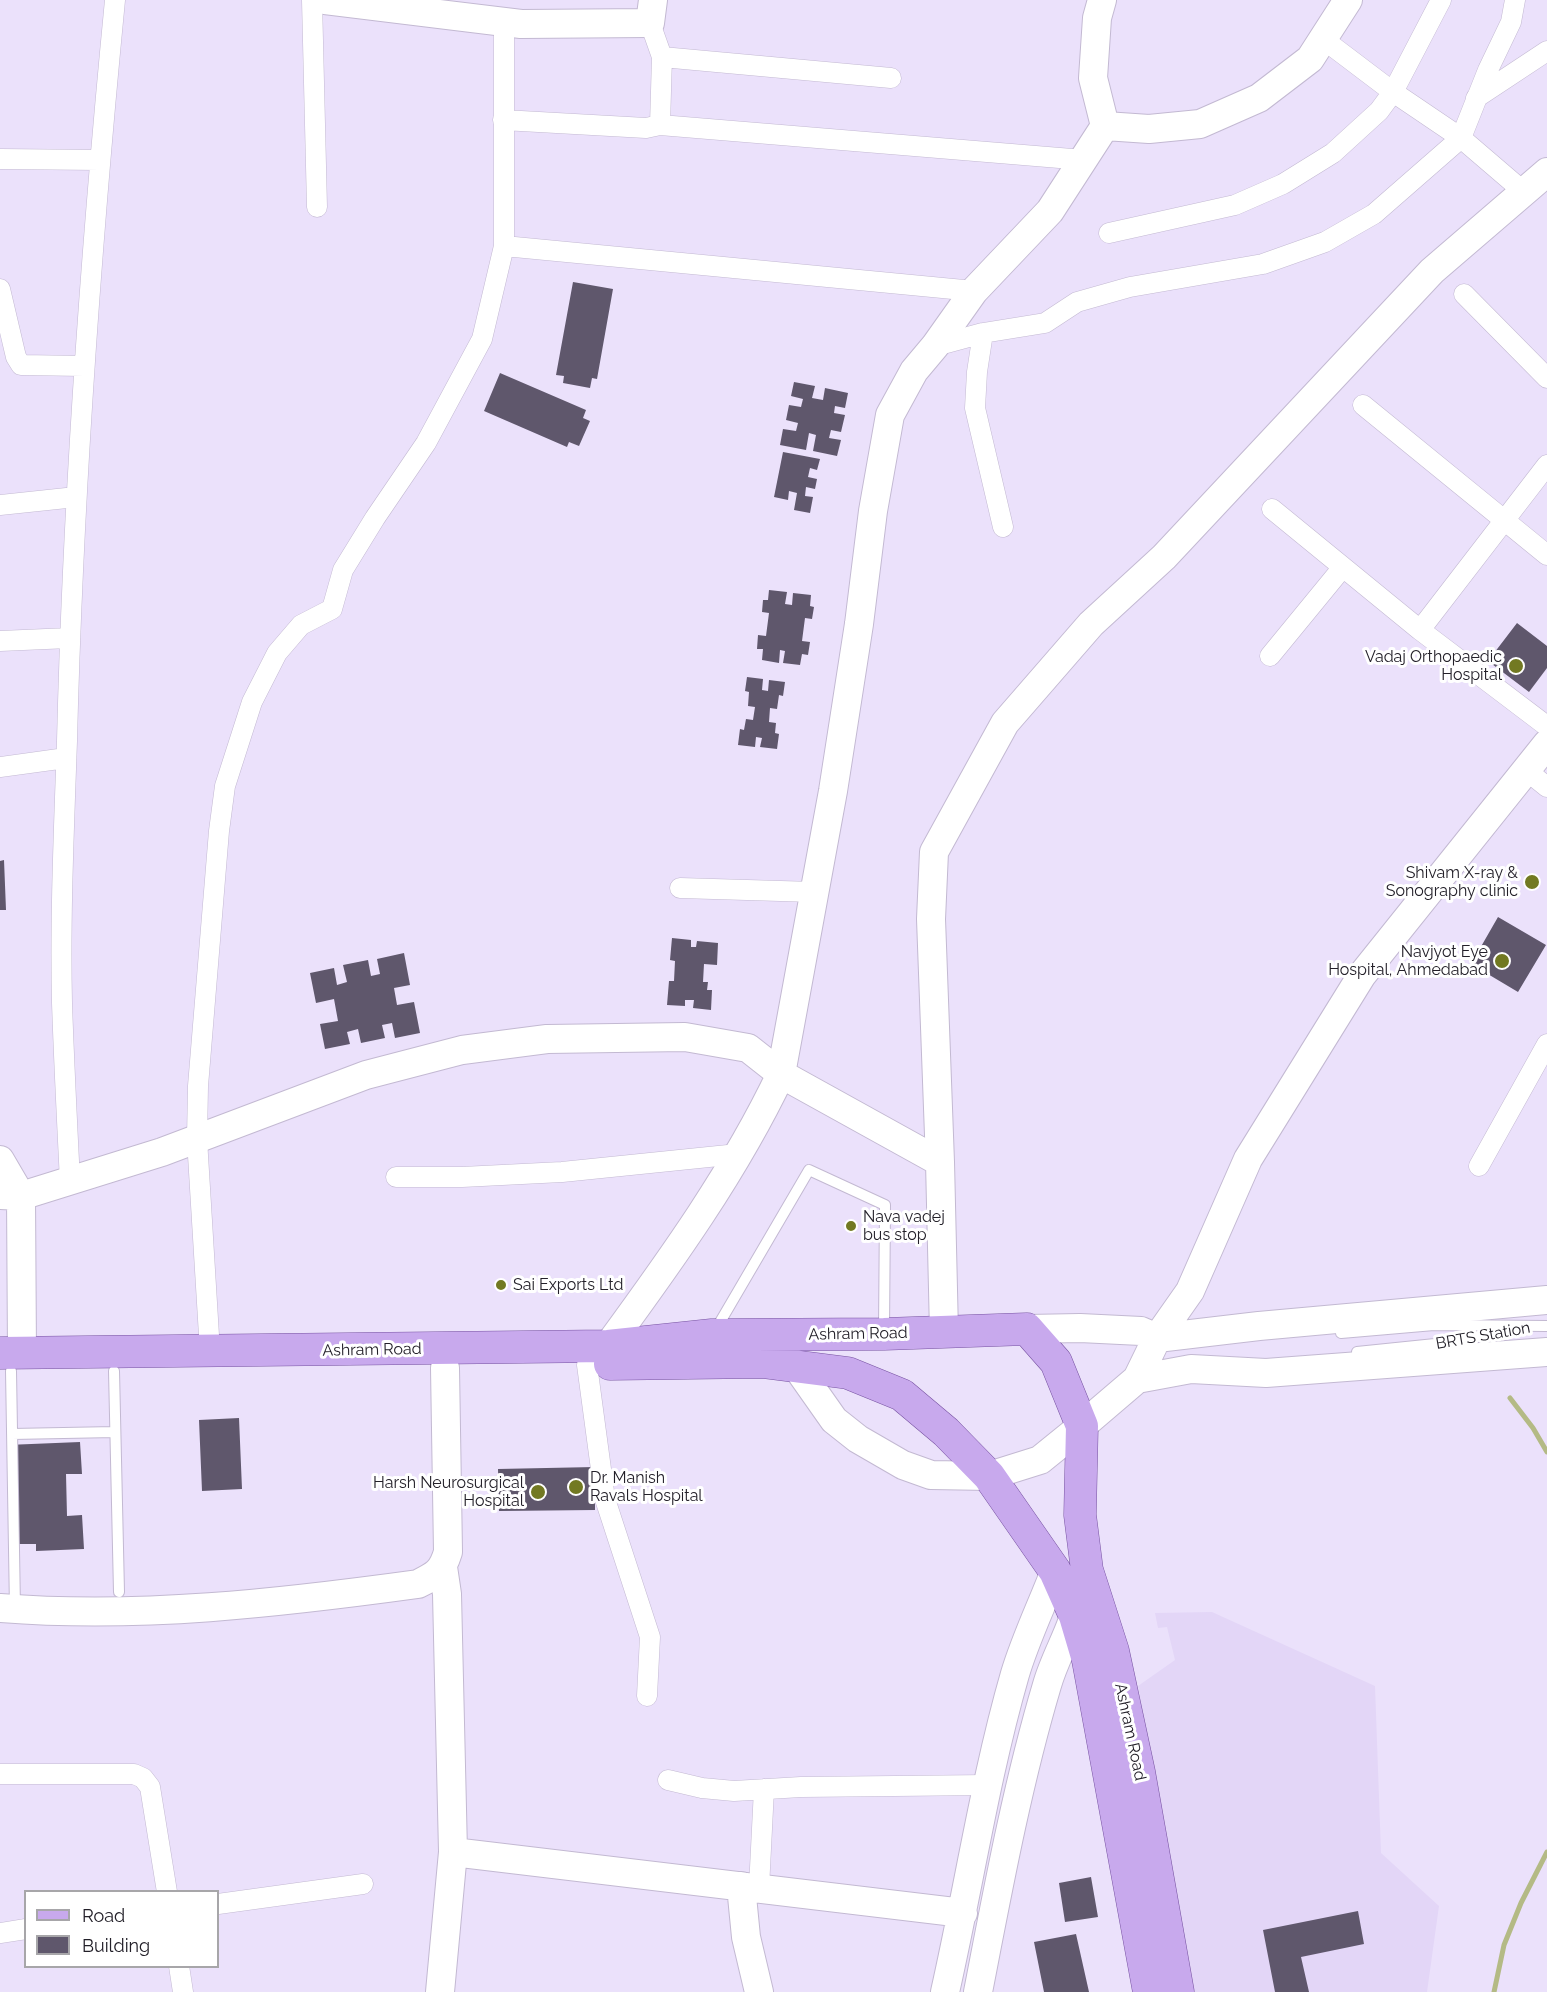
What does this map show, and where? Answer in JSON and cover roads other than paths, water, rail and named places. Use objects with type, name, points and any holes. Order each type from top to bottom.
[{"type":"main road","name":"Ashram Road","points":[[8,1362],[114,1371],[445,1368],[597,1355],[712,1335],[884,1334],[1027,1329],[1056,1362],[1082,1426],[1080,1515],[1087,1570],[1113,1651],[1139,1772],[1178,1992]]},
{"type":"main road","name":"Ashram Road","points":[[8,1362],[210,1352],[597,1355],[762,1362],[796,1366],[848,1373],[902,1395],[946,1432],[989,1476],[1055,1571],[1075,1616],[1088,1660],[1149,1992]]},
{"type":"street","points":[[70,1181],[62,1001],[69,638],[84,366],[99,160],[115,0]]},
{"type":"street","points":[[312,0],[316,207]]},
{"type":"street","points":[[325,0],[401,5],[521,24],[651,11],[662,57],[660,125]]},
{"type":"street","points":[[647,1696],[650,1637],[605,1499],[597,1355],[675,1255],[761,1116],[781,1074],[833,791],[859,624],[873,511],[890,415],[914,371],[936,346],[974,291],[1050,211],[1105,126],[1093,78],[1097,18],[1102,0]]},
{"type":"street","points":[[1105,126],[1149,129],[1200,124],[1259,98],[1310,59],[1348,0]]},
{"type":"street","points":[[1109,233],[1235,205],[1283,184],[1333,153],[1379,111],[1393,92],[1441,0]]},
{"type":"street","points":[[936,346],[983,333],[1045,323],[1077,302],[1130,287],[1263,264],[1325,242],[1374,214],[1461,138],[1476,98],[1511,22],[1515,0]]},
{"type":"street","points":[[210,1352],[197,1139],[198,1086],[219,831],[225,786],[252,702],[276,653],[301,625],[332,609],[342,570],[426,443],[482,339],[504,246],[504,22]]},
{"type":"street","points":[[1323,39],[1393,92],[1461,138],[1524,192]]},
{"type":"street","points":[[1476,98],[1547,51]]},
{"type":"street","points":[[662,57],[891,78]]},
{"type":"street","points":[[503,120],[646,128],[660,125],[1084,160]]},
{"type":"street","points":[[0,159],[99,160]]},
{"type":"street","points":[[944,1332],[931,919],[934,852],[1005,723],[1091,624],[1164,557],[1432,271],[1547,172]]},
{"type":"street","points":[[504,246],[974,291]]},
{"type":"street","points":[[0,289],[16,357],[21,365],[84,366]]},
{"type":"street","points":[[1464,294],[1547,378]]},
{"type":"street","points":[[983,333],[977,372],[975,408],[1004,526]]},
{"type":"street","points":[[1363,405],[1547,555]]},
{"type":"street","points":[[1420,630],[1547,465]]},
{"type":"street","points":[[0,505],[76,497]]},
{"type":"street","points":[[1272,509],[1546,729]]},
{"type":"street","points":[[1270,656],[1343,567]]},
{"type":"street","points":[[0,641],[69,638]]},
{"type":"street","points":[[1149,1335],[1190,1291],[1248,1159],[1362,975],[1537,778],[1546,729]]},
{"type":"street","points":[[1137,1379],[1149,1335],[1176,1285],[1235,1152],[1350,966],[1546,729]]},
{"type":"street","points":[[0,767],[66,758]]},
{"type":"street","points":[[680,888],[814,892]]},
{"type":"street","points":[[11,1196],[70,1181],[162,1152],[366,1075],[462,1050],[547,1039],[685,1037],[748,1047],[781,1074],[940,1162]]},
{"type":"street","points":[[1479,1166],[1547,1044]]},
{"type":"street","points":[[396,1177],[462,1178],[562,1172],[738,1154]]},
{"type":"street","points":[[0,1160],[11,1196],[8,1362]]},
{"type":"street","points":[[1027,1329],[1080,1328],[1149,1335],[1203,1334],[1259,1326],[1547,1300]]},
{"type":"street","points":[[796,1366],[834,1420],[858,1439],[903,1465],[931,1475],[989,1476],[1040,1460],[1137,1379],[1191,1369],[1266,1373],[1544,1335]]},
{"type":"street","points":[[7,1608],[113,1612],[181,1610],[306,1600],[418,1584],[434,1577],[443,1567],[448,1552],[449,1533],[445,1368]]},
{"type":"street","points":[[440,1992],[453,1852],[447,1594],[443,1567]]},
{"type":"street","points":[[978,1992],[1016,1803],[1047,1682],[1075,1616],[1087,1570]]},
{"type":"street","points":[[945,1992],[988,1785],[1016,1672],[1055,1571]]},
{"type":"street","points":[[0,1774],[134,1774],[144,1778],[150,1787],[167,1890]]},
{"type":"street","points":[[668,1780],[702,1788],[734,1791],[988,1785]]},
{"type":"street","points":[[759,1992],[746,1937],[750,1887],[764,1789]]},
{"type":"street","points":[[453,1852],[963,1912]]},
{"type":"street","points":[[219,1904],[363,1884]]},
{"type":"street","points":[[0,1932],[24,1929]]},
{"type":"street","points":[[179,1968],[183,1992]]},
{"type":"lane","points":[[712,1335],[809,1170],[885,1205],[884,1334]]},
{"type":"lane","name":"BRTS Station","points":[[1329,1334],[1434,1325],[1544,1335]]},
{"type":"lane","points":[[1203,1334],[1259,1338]]},
{"type":"lane","name":"BRTS Station","points":[[1341,1354],[1544,1335]]},
{"type":"lane","points":[[1222,1370],[1270,1361]]},
{"type":"lane","points":[[7,1608],[12,1434],[8,1362]]},
{"type":"lane","points":[[114,1371],[119,1592]]},
{"type":"lane","points":[[12,1434],[115,1432]]},
{"type":"waterway","points":[[1510,1398],[1533,1428],[1547,1452]]},
{"type":"waterway","points":[[1494,1992],[1504,1945],[1521,1903],[1547,1852]]},
{"type":"place","name":"Vadaj Orthopaedic Hospital","points":[[1516,666]]},
{"type":"place","name":"Shivam X-ray & Sonography clinic","points":[[1532,882]]},
{"type":"place","name":"Navjyot Eye Hospital, Ahmedabad","points":[[1502,961]]},
{"type":"place","name":"Nava vadej bus stop","points":[[851,1226]]},
{"type":"place","name":"Sai Exports Ltd","points":[[501,1285]]},
{"type":"place","name":"Dr. Manish Ravals Hospital","points":[[576,1487]]},
{"type":"place","name":"Harsh Neurosurgical Hospital","points":[[538,1492]]}]
